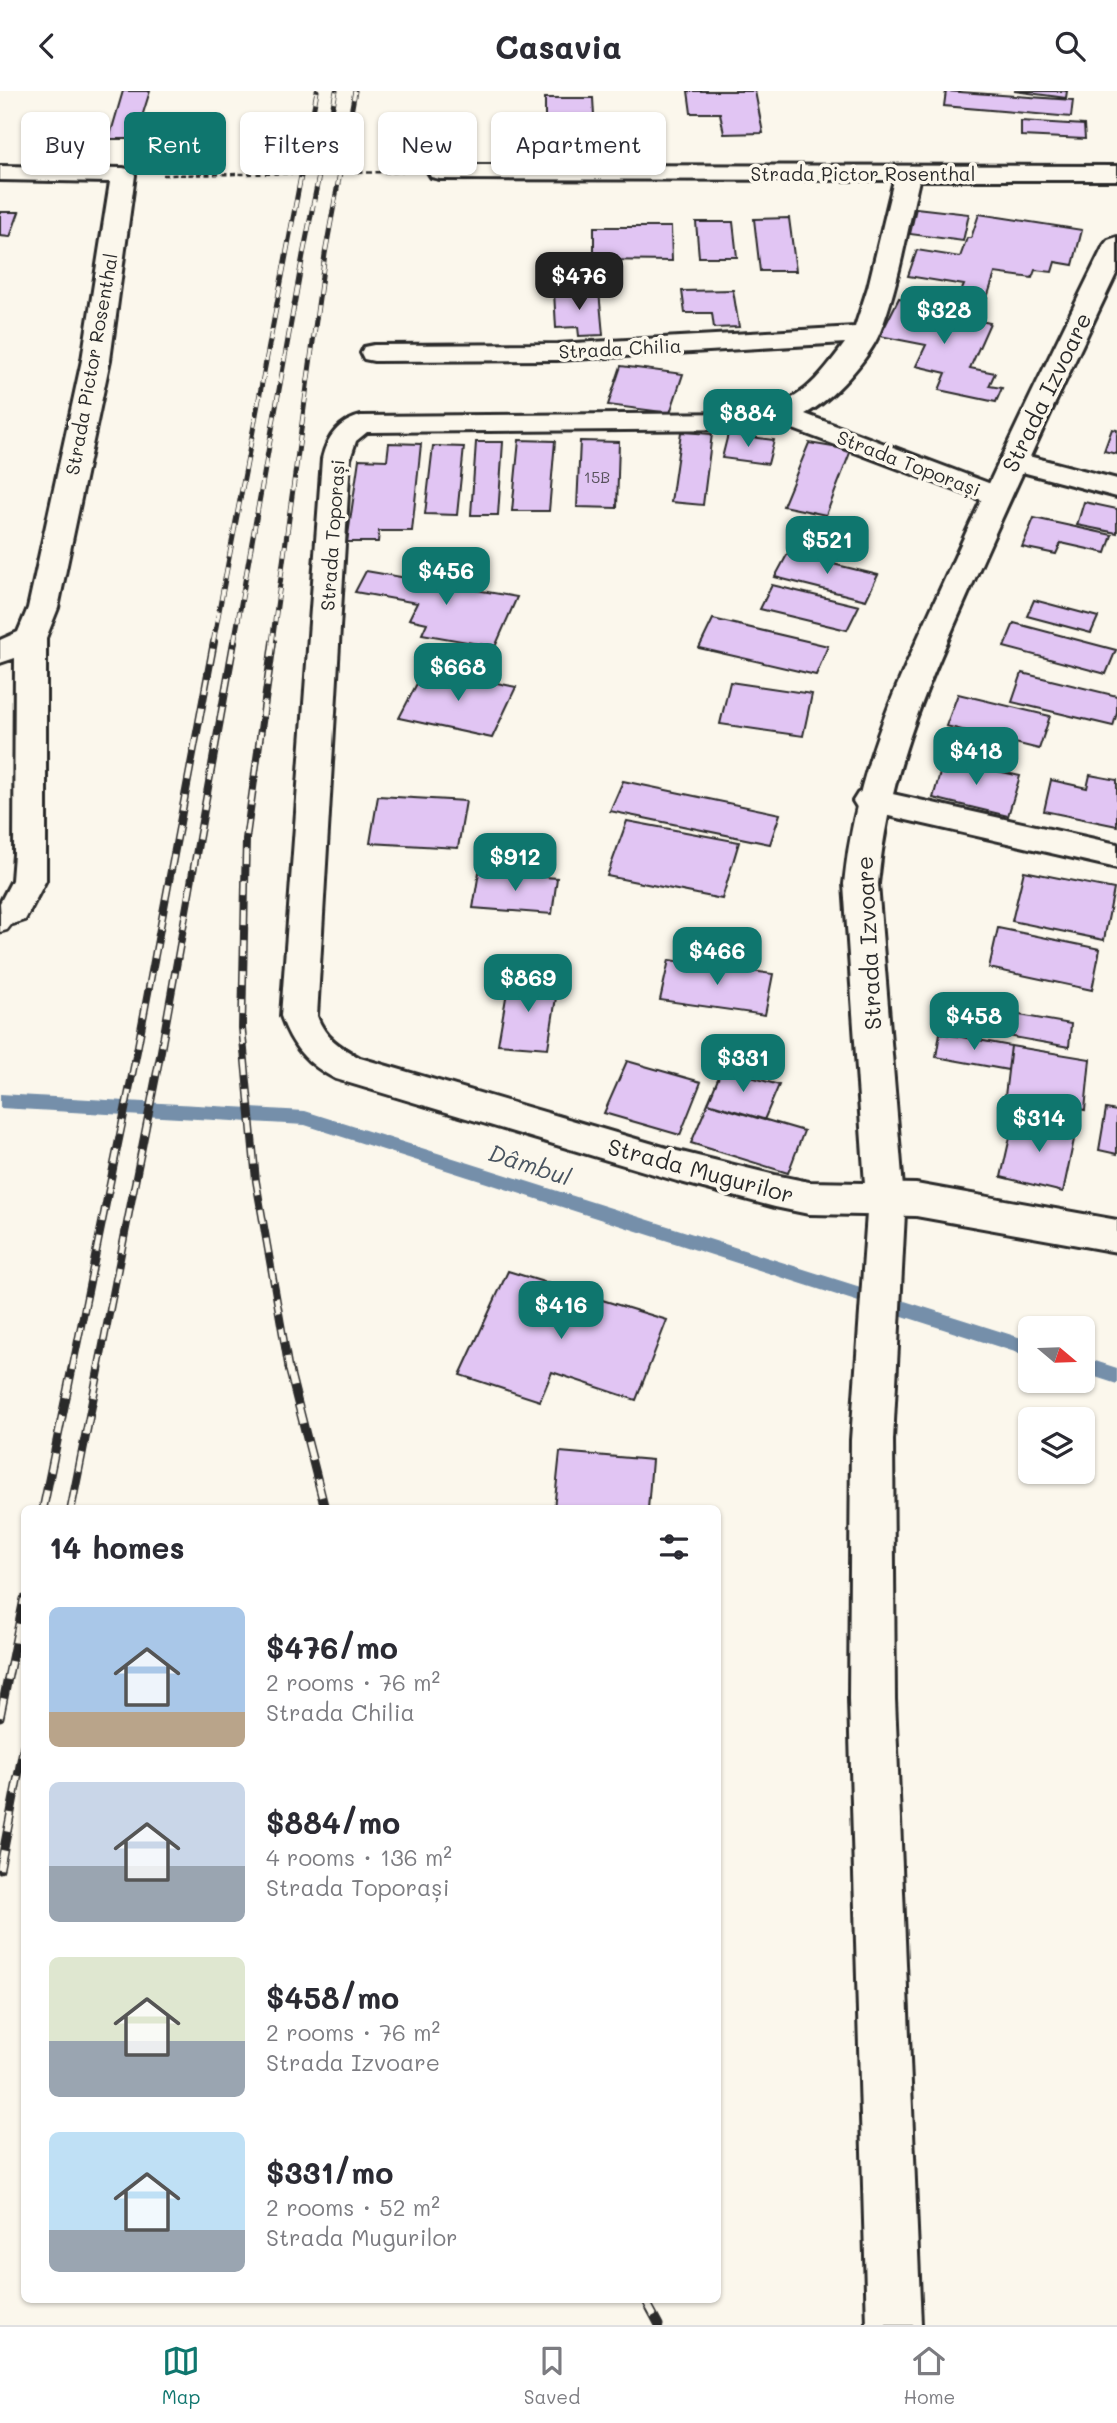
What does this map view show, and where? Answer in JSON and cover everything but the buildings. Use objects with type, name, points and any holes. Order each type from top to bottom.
[{"type":"street","name":"Strada Pictor Rosenthal","points":[[477,172],[1117,173]]},
{"type":"street","points":[[0,173],[123,175]]},
{"type":"street","name":"Strada Toporași","points":[[305,1035],[299,1016],[336,459],[341,440],[347,432],[361,424],[749,421],[782,415],[808,402],[829,384],[866,334],[881,287],[908,173]]},
{"type":"street","name":"Strada Pictor Rosenthal","points":[[6,918],[29,880],[32,638],[43,608],[96,360],[123,175]]},
{"type":"street","name":"Strada Izvoare","points":[[894,2325],[872,1699],[872,1440],[886,1206],[862,884],[863,842],[870,801],[900,714],[1013,461],[1117,245]]},
{"type":"street","name":"Strada Chilia","points":[[374,353],[557,352],[866,334]]},
{"type":"street","name":"Strada Toporași","points":[[782,415],[997,496]]},
{"type":"street","points":[[1013,461],[1117,488]]},
{"type":"street","points":[[0,653],[32,638]]},
{"type":"street","points":[[870,801],[1117,856]]},
{"type":"street","name":"Strada Mugurilor","points":[[305,1035],[320,1053],[349,1069],[677,1166],[809,1198],[886,1206],[916,1200],[1117,1236]]},
{"type":"path","points":[[123,175],[378,173]]},
{"type":"waterway","name":"Dâmbul","points":[[0,1101],[305,1118],[1018,1345]]},
{"type":"waterway","name":"Dâmbul","points":[[1096,1369],[1117,1376]]},
{"type":"railway","points":[[213,643],[317,91]]},
{"type":"railway","points":[[234,643],[303,255],[336,91]]},
{"type":"railway","points":[[272,643],[325,254],[355,91]]},
{"type":"railway","points":[[72,1370],[137,1051],[214,642]]},
{"type":"railway","points":[[98,1370],[161,1051],[234,642]]},
{"type":"railway","points":[[273,642],[246,839],[242,1028],[256,1181],[289,1370]]},
{"type":"railway","points":[[44,1505],[72,1368]]},
{"type":"railway","points":[[72,1505],[99,1368]]},
{"type":"railway","points":[[289,1368],[324,1505]]},
{"type":"railway","points":[[0,1717],[21,1614]]},
{"type":"railway","points":[[0,1869],[21,1760]]},
{"type":"railway","points":[[647,2303],[659,2325]]}]
